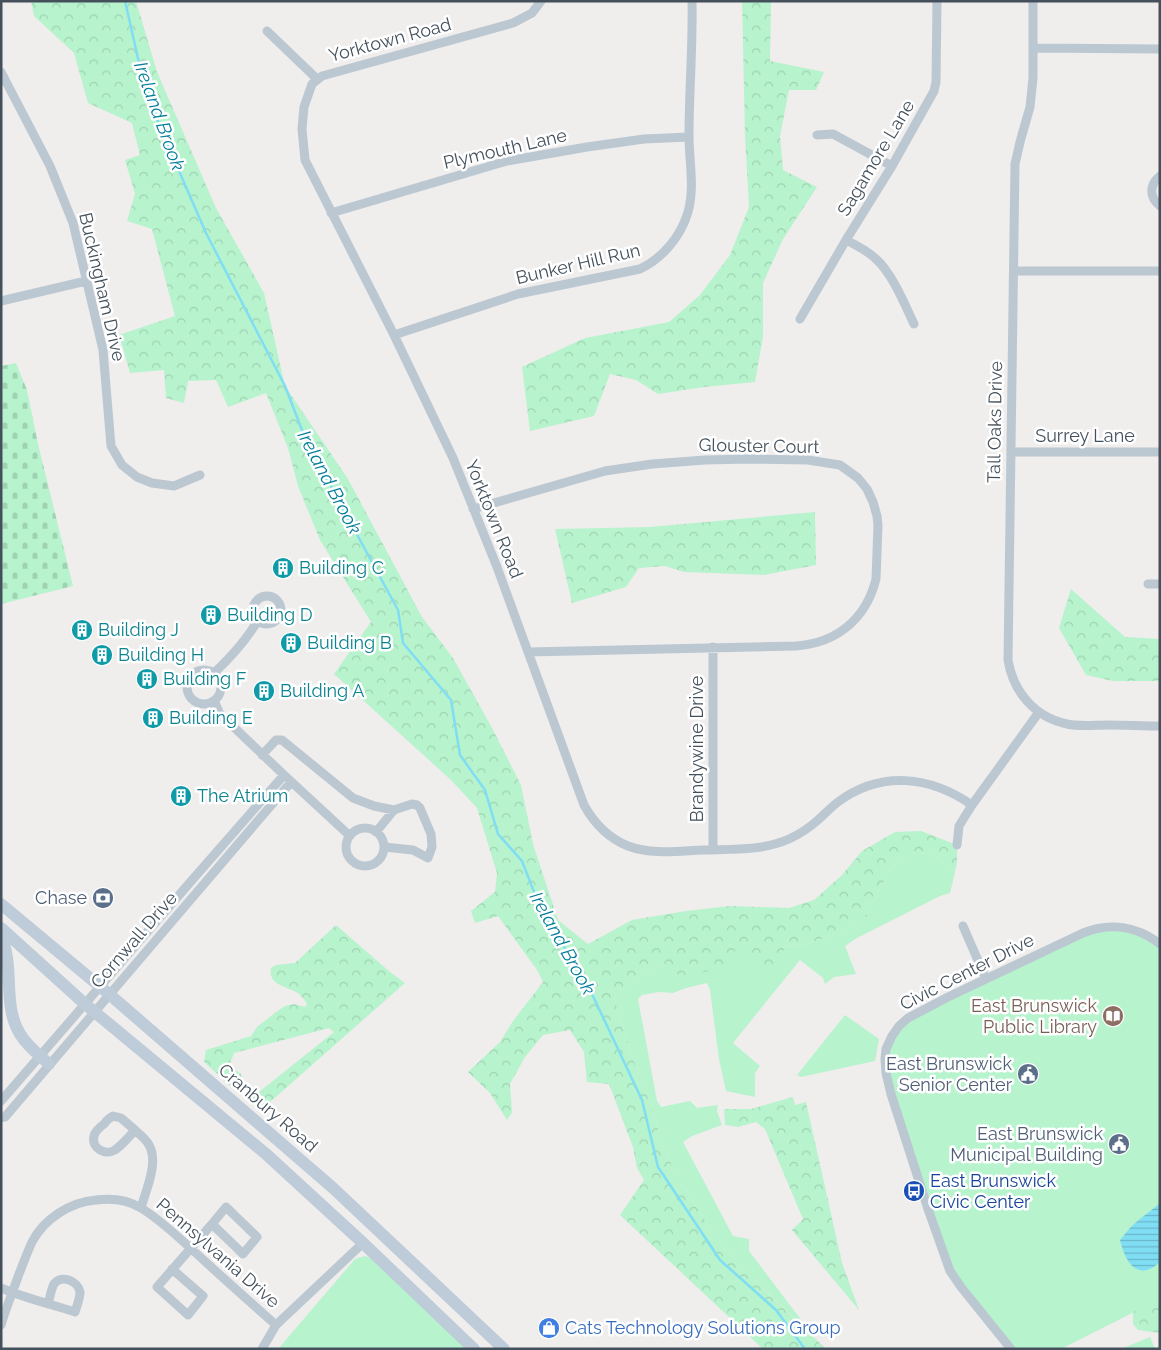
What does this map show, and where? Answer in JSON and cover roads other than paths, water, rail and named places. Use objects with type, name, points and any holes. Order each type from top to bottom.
[{"type":"main road","name":"Cranbury Road","points":[[1,904],[105,990],[333,1188],[504,1349]]},
{"type":"main road","name":"Cranbury Road","points":[[1,928],[90,1008],[266,1154],[474,1349]]},
{"type":"main road","points":[[1,936],[8,956],[10,1000],[13,1017],[19,1033],[27,1044],[45,1060]]},
{"type":"street","name":"Yorktown Road","points":[[541,1],[532,13],[513,23],[322,76],[312,84],[304,107],[302,130],[305,160],[394,335],[453,458],[497,567],[588,813],[599,826],[627,846],[659,852],[753,848],[788,839],[809,827],[829,809],[848,796],[880,783],[903,781],[926,783],[948,790],[972,805]]},
{"type":"street","name":"Bunker Hill Run","points":[[394,335],[518,294],[640,269],[651,264],[664,254],[676,238],[688,213],[691,198],[692,180],[689,137],[692,1]]},
{"type":"street","name":"Sagamore Lane","points":[[800,319],[892,166],[934,91],[936,82],[937,1]]},
{"type":"street","name":"Tall Oaks Drive","points":[[1033,1],[1033,78],[1030,107],[1015,164],[1008,660],[1011,675],[1017,689],[1026,701],[1039,712],[1058,722],[1073,725],[1160,726]]},
{"type":"street","points":[[267,31],[317,79]]},
{"type":"street","points":[[1033,48],[1160,49]]},
{"type":"street","name":"Buckingham Drive","points":[[1,72],[50,166],[72,223],[103,350],[112,446],[122,465],[137,476],[152,483],[174,486],[200,474]]},
{"type":"street","points":[[817,134],[832,134],[892,166]]},
{"type":"street","name":"Plymouth Lane","points":[[331,213],[507,162],[587,147],[644,139],[689,137]]},
{"type":"street","points":[[1160,176],[1154,181],[1151,191],[1155,201],[1160,206]]},
{"type":"street","points":[[846,240],[866,250],[877,260],[888,274],[914,324]]},
{"type":"street","points":[[1014,271],[1160,271]]},
{"type":"street","points":[[1,301],[86,282]]},
{"type":"street","name":"Surrey Lane","points":[[1011,452],[1160,452]]},
{"type":"street","name":"Glouster Court","points":[[473,509],[605,471],[652,464],[750,459],[808,460],[840,465],[862,483],[876,509],[878,525],[876,579],[867,603],[857,617],[837,634],[813,644],[796,646],[528,652]]},
{"type":"street","points":[[1148,584],[1160,584]]},
{"type":"street","points":[[214,673],[247,639],[258,620]]},
{"type":"street","name":"Brandywine Drive","points":[[712,647],[713,850]]},
{"type":"street","points":[[198,670],[209,670],[214,673],[218,677],[221,687],[218,697],[214,701],[205,704],[197,702],[189,696],[187,686],[190,677],[198,670]]},
{"type":"street","points":[[214,701],[220,714],[350,836]]},
{"type":"street","points":[[957,845],[959,826],[1039,712]]},
{"type":"street","points":[[262,755],[276,740],[282,740],[353,798],[374,806],[394,810],[412,804],[417,805],[431,834],[432,847],[428,858],[413,850],[384,847]]},
{"type":"street","name":"Cornwall Drive","points":[[1,1118],[4,1117],[45,1060],[284,775]]},
{"type":"street","name":"Cornwall Drive","points":[[105,990],[291,782]]},
{"type":"street","points":[[376,832],[394,810]]},
{"type":"street","points":[[360,829],[371,829],[376,832],[383,841],[384,847],[380,859],[369,866],[356,864],[351,860],[346,848],[350,836],[360,829]]},
{"type":"street","points":[[963,926],[986,979]]},
{"type":"street","name":"Civic Center Drive","points":[[1011,1349],[950,1270],[891,1094],[886,1073],[886,1049],[899,1026],[908,1018],[1083,933],[1097,928],[1112,926],[1127,928],[1142,933],[1160,944]]},
{"type":"street","name":"Cornwall Drive","points":[[1,1101],[45,1060]]},
{"type":"street","points":[[135,1130],[114,1151],[102,1152],[95,1145],[94,1140],[95,1134],[109,1118],[117,1116],[135,1130],[149,1144],[153,1157],[152,1171],[141,1208]]},
{"type":"street","name":"Pennsylvania Drive","points":[[1,1325],[36,1235],[61,1212],[76,1204],[101,1199],[118,1200],[141,1208],[164,1225],[276,1326]]},
{"type":"street","points":[[172,1269],[204,1296],[188,1315],[157,1288],[172,1269],[226,1207],[257,1237],[243,1254],[212,1224]]},
{"type":"street","points":[[262,1349],[276,1326],[363,1243]]},
{"type":"street","points":[[1,1288],[12,1293],[48,1304],[75,1312],[80,1291],[75,1283],[67,1279],[58,1281],[54,1285],[48,1304]]},
{"type":"water","points":[[1160,1203],[1160,1261],[1156,1266],[1147,1270],[1136,1269],[1128,1261],[1120,1240],[1132,1226]]},
{"type":"waterway","name":"Ireland Brook","points":[[125,1],[140,67],[159,125],[206,233],[285,386],[302,430],[398,610],[403,643],[451,700],[460,755],[485,790],[498,834],[522,861],[541,910],[592,994],[642,1100],[658,1167],[720,1260],[776,1310],[805,1349]]},
{"type":"place","name":"Building C","points":[[283,568]]},
{"type":"place","name":"Building D","points":[[211,615]]},
{"type":"place","name":"Building J","points":[[82,630]]},
{"type":"place","name":"Building B","points":[[291,643]]},
{"type":"place","name":"Building H","points":[[102,655]]},
{"type":"place","name":"Building F","points":[[147,679]]},
{"type":"place","name":"Building A","points":[[264,691]]},
{"type":"place","name":"Building E","points":[[153,718]]},
{"type":"place","name":"The Atrium","points":[[181,796]]},
{"type":"place","name":"Chase","points":[[103,898]]},
{"type":"place","name":"East Brunswick Public Library","points":[[1113,1016]]},
{"type":"place","name":"East Brunswick Senior Center","points":[[1028,1074]]},
{"type":"place","name":"East Brunswick Municipal Building","points":[[1119,1144]]},
{"type":"place","name":"East Brunswick Civic Center","points":[[914,1191]]},
{"type":"place","name":"Cats Technology Solutions Group","points":[[549,1328]]}]
